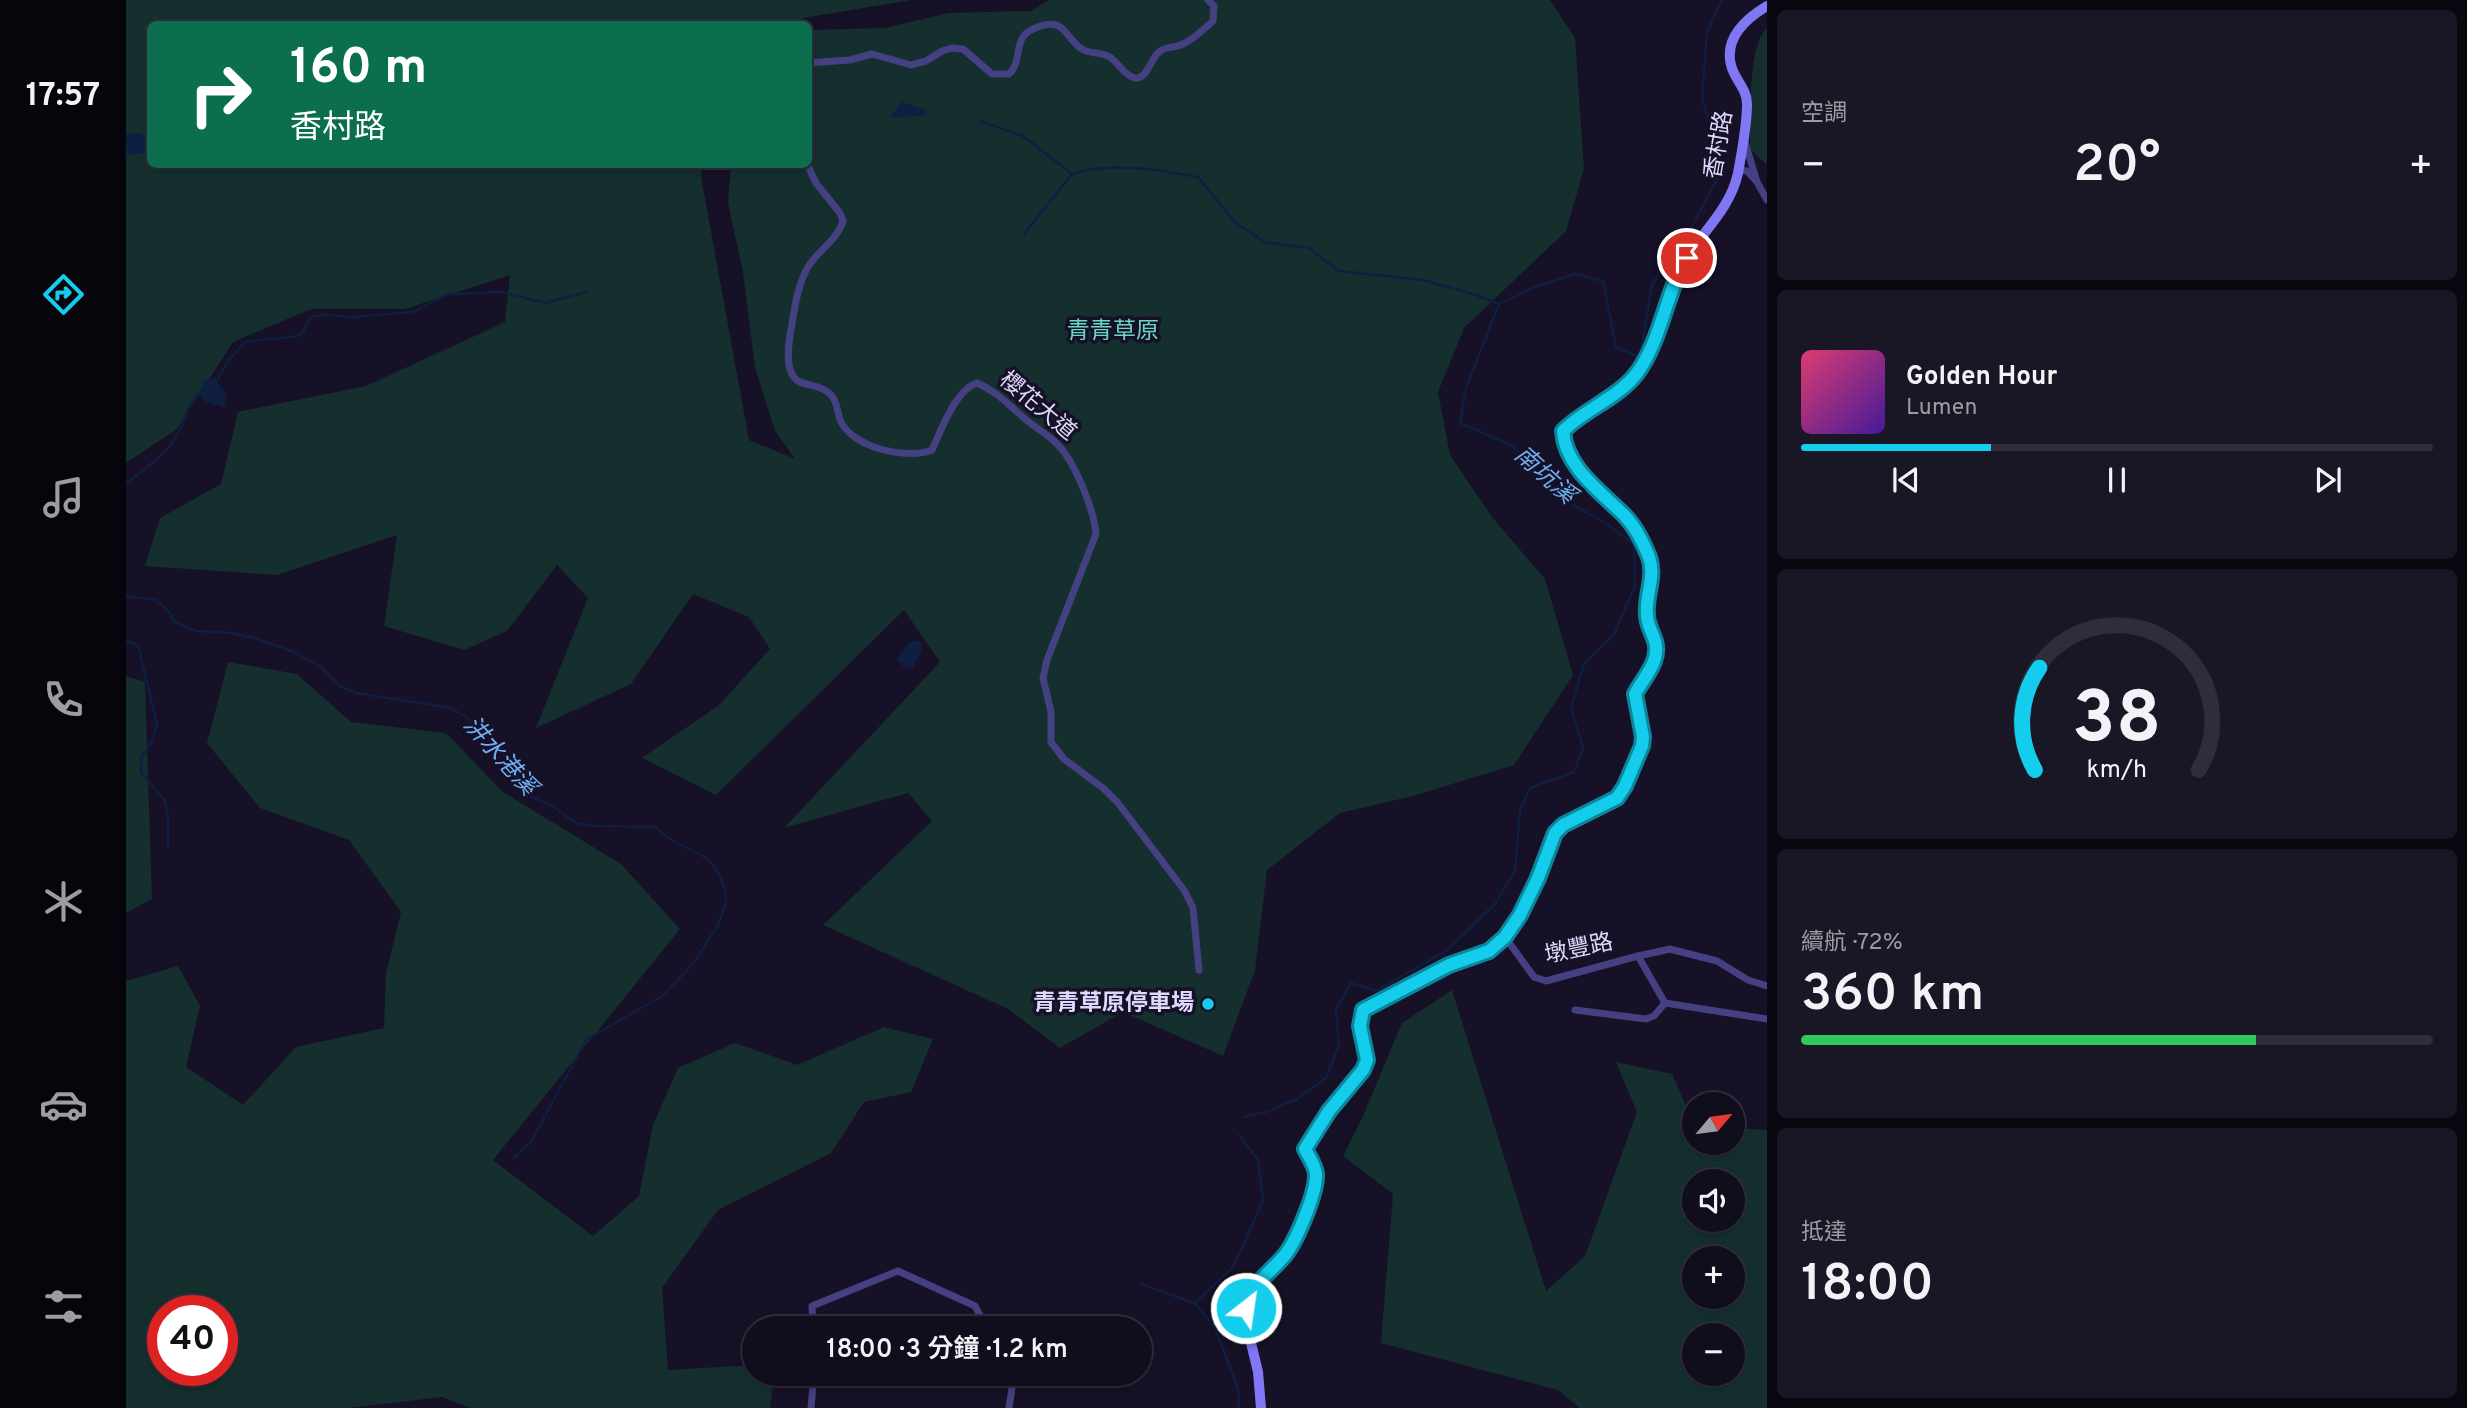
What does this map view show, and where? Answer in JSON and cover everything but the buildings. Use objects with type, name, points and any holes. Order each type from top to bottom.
[{"type":"street","points":[[812,63],[850,60],[872,54],[911,65],[952,48],[963,49],[992,74],[1009,74],[1017,63],[1018,46],[1023,36],[1031,29],[1056,25],[1065,30],[1083,50],[1107,55],[1132,77],[1138,78],[1143,75],[1158,52],[1185,43],[1213,21],[1214,6],[1208,0]]},
{"type":"street","name":"香村路","points":[[1261,1408],[1258,1373],[1247,1326],[1247,1299],[1287,1252],[1295,1238],[1315,1185],[1314,1166],[1305,1149],[1329,1111],[1363,1070],[1367,1060],[1360,1026],[1363,1010],[1449,965],[1489,951],[1505,937],[1520,915],[1538,878],[1555,833],[1563,825],[1617,798],[1642,746],[1643,737],[1635,694],[1653,667],[1657,653],[1647,615],[1652,581],[1649,558],[1636,530],[1625,516],[1604,499],[1566,452],[1563,431],[1625,386],[1643,364],[1650,353],[1675,278],[1731,195],[1738,170],[1747,102],[1743,87],[1731,64],[1732,42],[1739,27],[1767,6]]},
{"type":"street","points":[[1743,135],[1757,181],[1767,200]]},
{"type":"street","name":"櫻花大道","points":[[809,168],[816,183],[840,213],[843,221],[836,237],[808,266],[800,283],[789,351],[792,373],[798,380],[815,385],[831,395],[841,422],[858,440],[881,449],[905,455],[923,454],[932,450],[965,389],[977,383],[994,391],[1065,452],[1093,515],[1096,534],[1047,660],[1043,678],[1051,712],[1051,742],[1065,758],[1118,803],[1184,890],[1193,908],[1199,970]]},
{"type":"street","points":[[1738,170],[1747,171],[1757,181]]},
{"type":"street","name":"墩豐路","points":[[1505,937],[1534,976],[1546,981],[1670,949],[1717,961],[1748,980],[1767,986]]},
{"type":"street","name":"墩豐路","points":[[1638,957],[1665,1003]]},
{"type":"street","points":[[1576,1010],[1646,1018],[1654,1016],[1665,1003],[1767,1018]]},
{"type":"street","points":[[812,1316],[812,1306],[898,1272],[975,1306],[980,1316]]},
{"type":"street","points":[[811,1408],[813,1386]]},
{"type":"street","points":[[1009,1408],[1012,1386]]},
{"type":"green space","name":"青青草原","points":[[126,0],[911,0],[798,21],[147,21],[147,168],[702,168],[701,177],[749,440],[795,459],[775,431],[755,367],[743,272],[728,203],[731,168],[812,168],[812,30],[885,28],[949,13],[1031,11],[1049,0],[1550,0],[1575,38],[1584,169],[1566,231],[1464,328],[1438,392],[1450,455],[1492,517],[1545,579],[1573,675],[1514,765],[1413,796],[1340,813],[1267,870],[1255,970],[1223,1056],[1123,1012],[1060,1048],[1008,1009],[823,925],[932,821],[908,793],[784,828],[940,662],[904,610],[716,795],[642,758],[719,705],[770,649],[749,617],[693,594],[631,684],[536,728],[588,598],[557,565],[507,631],[464,650],[384,626],[397,535],[277,575],[145,566],[160,518],[221,484],[238,412],[366,386],[505,322],[510,275],[405,309],[311,309],[233,342],[177,429],[126,463]]},
{"type":"green space","points":[[1767,28],[1767,165],[1750,149],[1753,67],[1761,37]]},
{"type":"green space","points":[[228,662],[297,674],[351,722],[446,733],[503,792],[621,864],[680,929],[493,1160],[593,1236],[639,1196],[653,1125],[678,1068],[735,1043],[797,1065],[884,1027],[933,1039],[911,1092],[864,1102],[831,1153],[718,1210],[662,1288],[668,1370],[742,1366],[742,1386],[773,1386],[770,1408],[471,1408],[442,1397],[348,1408],[126,1408],[126,981],[178,966],[200,1006],[186,1067],[243,1105],[296,1047],[384,1028],[386,973],[401,912],[349,840],[260,808],[207,743]]},
{"type":"green space","points":[[126,676],[145,682],[152,899],[126,913]]},
{"type":"green space","points":[[1452,990],[1546,1291],[1585,1256],[1637,1112],[1616,1062],[1672,1074],[1682,1097],[1682,1155],[1745,1155],[1745,1129],[1767,1130],[1767,1408],[1580,1408],[1558,1390],[1381,1343],[1393,1194],[1343,1156],[1402,1023]]},
{"type":"water","points":[[902,102],[927,110],[925,115],[889,118]]},
{"type":"water","points":[[137,133],[147,137],[147,152],[127,155],[126,134]]},
{"type":"water","points":[[214,377],[227,396],[225,408],[204,401],[199,394],[203,382]]},
{"type":"water","points":[[920,641],[922,649],[913,668],[904,667],[896,659],[910,642]]},
{"type":"waterway","name":"南坑溪","points":[[1243,1117],[1266,1112],[1297,1099],[1326,1078],[1339,1045],[1336,1009],[1351,983],[1376,991],[1446,951],[1495,904],[1515,870],[1520,810],[1530,788],[1574,772],[1583,748],[1571,707],[1584,664],[1614,635],[1635,586],[1634,544],[1607,524],[1570,503],[1511,445],[1460,423],[1466,388],[1499,304],[1532,288],[1575,274],[1603,281],[1616,347],[1640,358],[1652,284],[1685,239],[1724,166],[1702,99],[1707,32],[1722,0]]},
{"type":"waterway","points":[[980,121],[1023,136],[1072,174],[1119,167],[1198,177],[1236,223],[1264,242],[1309,248],[1339,271],[1423,280],[1499,304]]},
{"type":"waterway","points":[[1024,234],[1072,174]]},
{"type":"waterway","points":[[216,382],[228,361],[245,342],[298,336],[311,317],[413,312],[448,294],[501,292],[546,303],[586,292]]},
{"type":"waterway","points":[[126,483],[170,445],[192,402],[202,392]]},
{"type":"waterway","name":"汫水港溪","points":[[126,596],[156,600],[175,622],[196,631],[232,633],[294,652],[321,667],[340,686],[356,693],[451,708],[469,719],[529,796],[554,807],[576,823],[655,827],[670,839],[708,859],[720,876],[726,903],[718,925],[693,964],[662,996],[586,1040],[531,1142],[514,1158]]},
{"type":"waterway","points":[[126,641],[138,645],[157,724],[152,742],[142,756],[141,772],[164,800],[168,815],[168,849]]},
{"type":"waterway","name":"南坑溪","points":[[1239,1135],[1258,1160],[1263,1201],[1233,1267],[1195,1303],[1215,1328],[1238,1388],[1239,1408]]},
{"type":"waterway","points":[[1141,1284],[1194,1303]]},
{"type":"place","name":"青青草原停車場","points":[[1208,1004]]},
{"type":"route","points":[[1246,1308],[1247,1299],[1287,1252],[1295,1238],[1315,1185],[1314,1166],[1305,1149],[1329,1111],[1363,1070],[1367,1060],[1360,1026],[1363,1010],[1449,965],[1489,951],[1505,937],[1520,915],[1538,878],[1552,837],[1563,825],[1617,798],[1642,746],[1643,732],[1635,694],[1653,667],[1657,653],[1647,615],[1652,581],[1649,558],[1636,530],[1625,516],[1604,499],[1566,452],[1563,431],[1636,375],[1650,353],[1675,278],[1687,258]]}]
